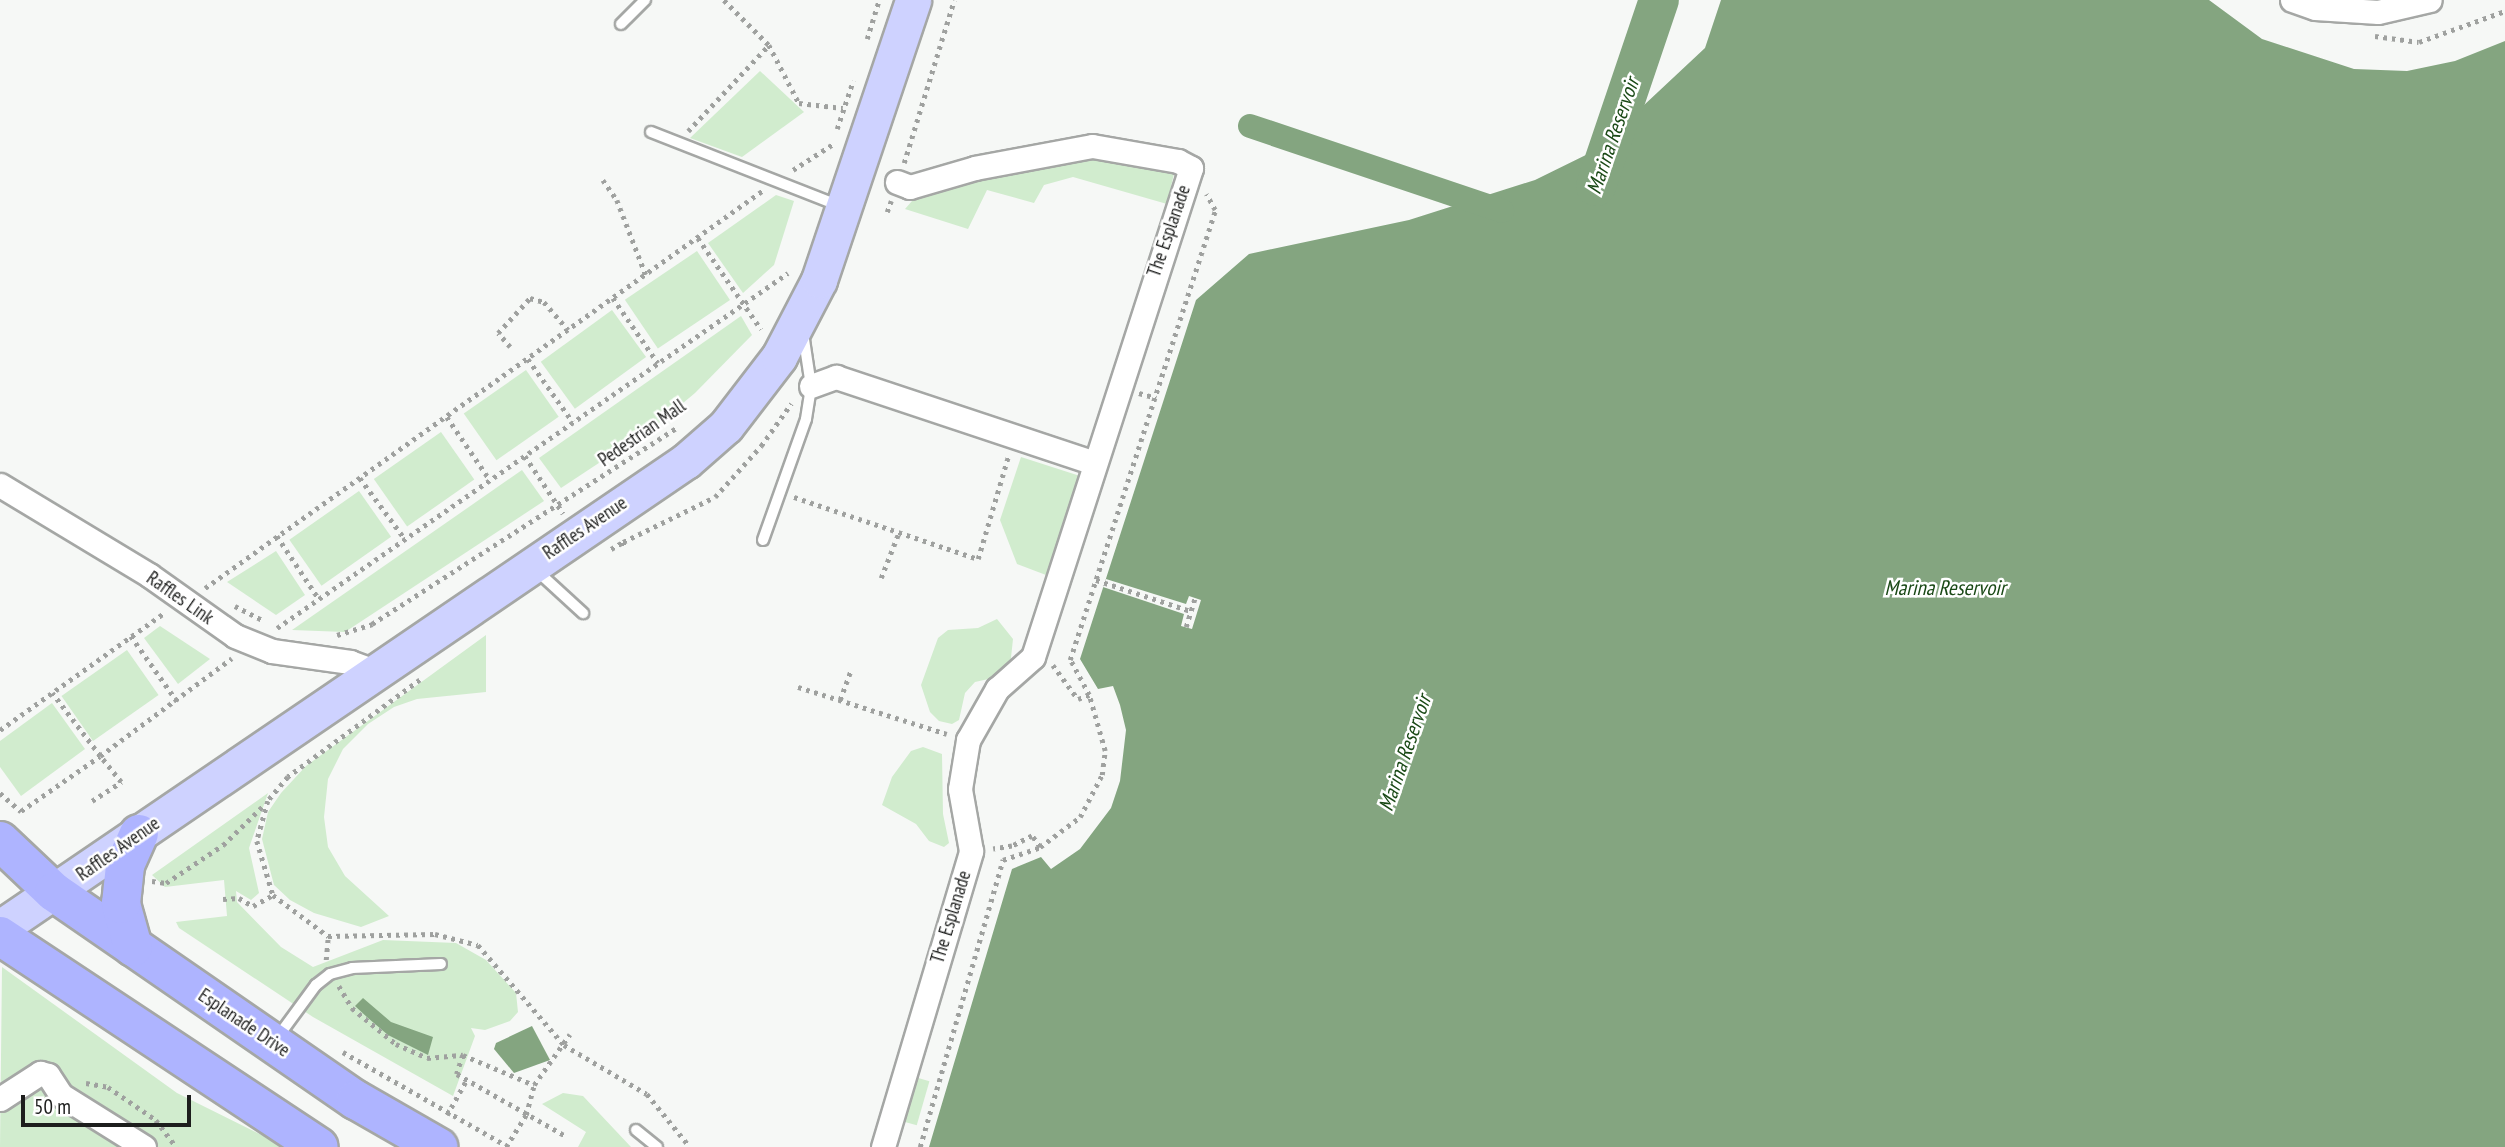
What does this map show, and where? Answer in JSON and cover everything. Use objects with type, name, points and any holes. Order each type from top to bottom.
[{"type":"highway","points":[[133,947],[121,904],[125,864],[138,834]]},
{"type":"highway","name":"Esplanade Drive","points":[[0,841],[54,892],[273,1043],[439,1135]]},
{"type":"highway","points":[[0,936],[319,1147]]},
{"type":"highway","points":[[0,958],[94,999]]},
{"type":"main road","name":"Raffles Avenue","points":[[0,928],[686,461],[726,426],[759,388],[784,319],[913,0]]},
{"type":"street","points":[[2292,0],[2315,8],[2378,12],[2430,0]]},
{"type":"street","name":"The Esplanade","points":[[883,1147],[971,850],[960,789],[968,740],[997,689],[1033,657],[1191,168],[1178,161],[1092,146],[975,168],[910,187],[897,182]]},
{"type":"street","points":[[811,386],[836,377],[1094,463]]},
{"type":"street","name":"Raffles Link","points":[[0,485],[149,575],[198,599],[235,636],[272,651],[350,662],[375,671]]},
{"type":"street","points":[[0,1099],[29,1076],[48,1075],[61,1095],[144,1147]]},
{"type":"lane","points":[[621,24],[645,0]]},
{"type":"lane","points":[[651,132],[831,202]]},
{"type":"lane","points":[[763,540],[806,419],[811,386],[784,319]]},
{"type":"lane","points":[[530,565],[583,613]]},
{"type":"lane","points":[[273,1043],[316,985],[330,974],[352,968],[441,964]]},
{"type":"lane","points":[[636,1129],[657,1147]]},
{"type":"path","points":[[724,0],[769,45],[799,103],[843,108]]},
{"type":"path","points":[[863,52],[879,0]]},
{"type":"path","points":[[897,182],[954,0]]},
{"type":"path","points":[[677,142],[769,45]]},
{"type":"path","points":[[831,202],[833,144],[855,76]]},
{"type":"path","points":[[198,599],[277,536],[776,181],[833,144]]},
{"type":"path","points":[[920,1147],[1003,860],[1040,847],[1080,817],[1102,775],[1105,751],[1089,695],[1070,660],[1215,210],[1191,168]]},
{"type":"path","points":[[603,180],[617,200],[646,275]]},
{"type":"path","points":[[698,238],[762,330]]},
{"type":"path","points":[[783,284],[793,260]]},
{"type":"path","points":[[277,628],[788,273]]},
{"type":"path","points":[[510,347],[498,333],[530,298],[544,302],[568,330]]},
{"type":"path","points":[[613,298],[658,363]]},
{"type":"path","points":[[758,337],[762,330],[784,319]]},
{"type":"path","points":[[528,359],[573,422]]},
{"type":"path","points":[[623,542],[715,497],[761,446],[792,402],[811,386]]},
{"type":"path","points":[[447,417],[490,480]]},
{"type":"path","name":"Pedestrian Mall","points":[[331,635],[344,636],[372,624],[680,426]]},
{"type":"path","points":[[780,492],[978,559],[1014,437]]},
{"type":"path","points":[[525,456],[557,505]]},
{"type":"path","points":[[360,478],[405,539]]},
{"type":"path","points":[[881,578],[899,532]]},
{"type":"path","points":[[277,536],[319,599]]},
{"type":"path","points":[[1096,580],[1191,611]]},
{"type":"path","points":[[198,599],[215,596]]},
{"type":"path","points":[[1186,627],[1195,598]]},
{"type":"path","points":[[228,602],[277,628],[286,630]]},
{"type":"path","points":[[0,730],[167,610]]},
{"type":"path","points":[[131,636],[177,701]]},
{"type":"path","points":[[0,793],[21,811],[233,660],[229,653]]},
{"type":"path","points":[[1033,657],[1052,663],[1079,699],[1089,695]]},
{"type":"path","points":[[840,700],[851,668]]},
{"type":"path","points":[[147,881],[166,883],[223,845],[268,802],[288,777],[432,671]]},
{"type":"path","points":[[798,687],[968,740]]},
{"type":"path","points":[[52,693],[121,782],[92,801]]},
{"type":"path","points":[[223,899],[239,898],[253,906],[273,895],[257,841],[268,802]]},
{"type":"path","points":[[971,850],[1012,846],[1032,836],[1040,847]]},
{"type":"path","points":[[326,966],[328,936]]},
{"type":"path","points":[[338,984],[352,1008],[396,1044],[427,1058],[463,1055],[534,1086]]},
{"type":"path","points":[[391,1081],[439,1135],[508,1146],[526,1115],[534,1086],[570,1034]]},
{"type":"path","points":[[564,1045],[647,1094],[671,1119],[690,1147]]},
{"type":"path","points":[[463,1055],[457,1074],[564,1135]]},
{"type":"path","points":[[48,1075],[107,1087],[156,1120],[176,1147]]},
{"type":"path","points":[[439,1135],[467,1079]]},
{"type":"shaded area","points":[[760,71],[804,112],[742,157],[690,138]]},
{"type":"shaded area","points":[[1105,153],[1176,165],[1167,204],[1073,177],[1044,185],[1034,203],[987,190],[968,229],[905,209],[919,193],[985,170]]},
{"type":"shaded area","points":[[776,195],[794,201],[774,265],[743,293],[708,243]]},
{"type":"shaded area","points":[[697,251],[730,300],[658,349],[625,300]]},
{"type":"shaded area","points":[[612,310],[646,357],[575,409],[541,362]]},
{"type":"shaded area","points":[[741,316],[752,335],[695,393],[658,424],[561,488],[539,458]]},
{"type":"shaded area","points":[[526,370],[559,417],[496,460],[464,414]]},
{"type":"shaded area","points":[[441,432],[474,480],[407,527],[374,479]]},
{"type":"shaded area","points":[[1021,457],[1080,476],[1046,575],[1017,564],[1000,520]]},
{"type":"shaded area","points":[[522,470],[544,501],[345,632],[292,630]]},
{"type":"shaded area","points":[[359,491],[391,537],[321,586],[289,540]]},
{"type":"shaded area","points":[[276,551],[305,595],[276,615],[227,582]]},
{"type":"shaded area","points":[[997,619],[1013,639],[1010,667],[1002,676],[975,682],[965,693],[959,720],[952,724],[939,721],[930,712],[921,685],[938,638],[948,630],[978,628]]},
{"type":"shaded area","points":[[160,626],[210,659],[178,684],[144,638]]},
{"type":"shaded area","points":[[486,635],[486,692],[417,699],[394,707],[368,724],[343,749],[328,779],[324,817],[328,847],[345,876],[389,916],[361,927],[314,913],[290,900],[274,885],[262,839],[268,812],[281,793],[306,766]]},
{"type":"shaded area","points":[[127,650],[159,695],[93,741],[61,696]]},
{"type":"shaded area","points":[[52,703],[85,749],[21,796],[0,767],[0,741]]},
{"type":"shaded area","points":[[923,747],[942,754],[943,814],[949,843],[944,847],[929,841],[916,824],[882,805],[892,777],[911,751]]},
{"type":"shaded area","points":[[268,793],[249,848],[259,893],[251,900],[236,891],[237,902],[281,947],[313,967],[383,940],[456,943],[486,960],[516,993],[518,1012],[510,1021],[485,1030],[471,1028],[475,1036],[453,1096],[313,1017],[179,928],[176,922],[227,916],[224,880],[165,887],[152,875]]},
{"type":"shaded area","points":[[2,967],[177,1093],[286,1147],[0,1147]]},
{"type":"shaded area","points":[[915,1077],[929,1081],[917,1125],[902,1121]]},
{"type":"shaded area","points":[[563,1093],[583,1096],[631,1147],[578,1147],[586,1132],[542,1104]]},
{"type":"water","name":"Marina Reservoir","points":[[1721,0],[2209,0],[2262,39],[2354,69],[2407,71],[2455,61],[2505,41],[2505,1147],[929,1147],[1012,869],[1041,857],[1051,869],[1080,849],[1111,808],[1120,781],[1126,730],[1120,705],[1113,686],[1098,689],[1080,659],[1196,300],[1249,254],[1409,220],[1535,180],[1596,150],[1705,48]]},
{"type":"water","points":[[363,998],[391,1022],[433,1037],[428,1055],[388,1035],[368,1018],[355,1006]]},
{"type":"water","points":[[532,1026],[550,1060],[514,1073],[494,1049],[496,1043]]},
{"type":"pier","points":[[1106,579],[1186,604],[1189,596],[1201,600],[1192,629],[1181,626],[1184,614],[1103,587]]},
{"type":"waterway","name":"Marina Reservoir","points":[[1596,186],[1659,0]]},
{"type":"waterway","points":[[1250,126],[1502,211]]}]
